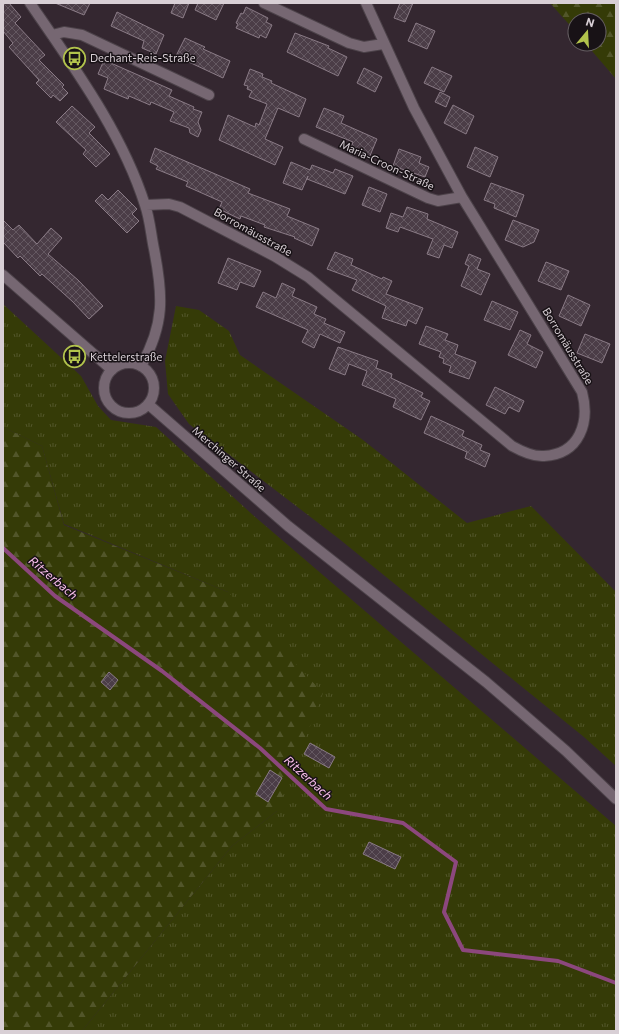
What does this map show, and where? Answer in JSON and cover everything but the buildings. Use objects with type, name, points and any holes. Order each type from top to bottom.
[{"type":"street","points":[[30,3],[112,130],[146,205],[160,282],[161,305],[154,342],[141,366]]},
{"type":"street","points":[[264,3],[349,43],[364,47],[383,44]]},
{"type":"street","name":"Borromäusstraße","points":[[146,205],[169,204],[180,207],[274,256],[314,282],[512,446],[526,453],[543,456],[558,454],[572,446],[579,436],[584,423],[586,406],[582,392],[462,197],[414,108],[383,44],[366,3]]},
{"type":"street","points":[[52,35],[64,32],[82,35],[209,95]]},
{"type":"street","name":"Maria-Croon-Straße","points":[[304,139],[428,198],[438,201],[462,197]]},
{"type":"street","points":[[3,275],[112,370]]},
{"type":"street","points":[[126,363],[141,366],[151,376],[154,383],[152,398],[148,404],[135,412],[126,413],[112,406],[107,400],[104,384],[112,370],[126,363]]},
{"type":"street","name":"Merchinger Straße","points":[[148,404],[295,531],[486,682],[566,751],[616,799]]},
{"type":"green space","points":[[550,3],[616,3],[616,79],[593,52],[607,52],[607,12],[567,12],[567,22]]},
{"type":"green space","points":[[3,304],[81,376],[98,406],[111,420],[156,427],[254,516],[616,826],[616,1031],[82,1031],[232,846],[277,811],[228,592],[64,524],[42,446],[3,427]]},
{"type":"green space","points":[[176,306],[199,310],[229,331],[240,355],[363,440],[467,523],[531,506],[616,592],[616,766],[584,737],[338,538],[189,424],[168,394],[165,361]]},
{"type":"green space","points":[[3,427],[42,446],[64,525],[228,592],[323,693],[277,811],[232,846],[82,1031],[3,1031]]},
{"type":"waterway","name":"Ritzerbach","points":[[3,548],[55,596],[162,671],[260,748],[326,809],[403,823],[456,862],[444,912],[463,950],[558,961],[616,983]]},
{"type":"place","name":"Dechant-Reis-Straße","points":[[74,58]]},
{"type":"place","name":"Kettelerstraße","points":[[74,357]]}]
